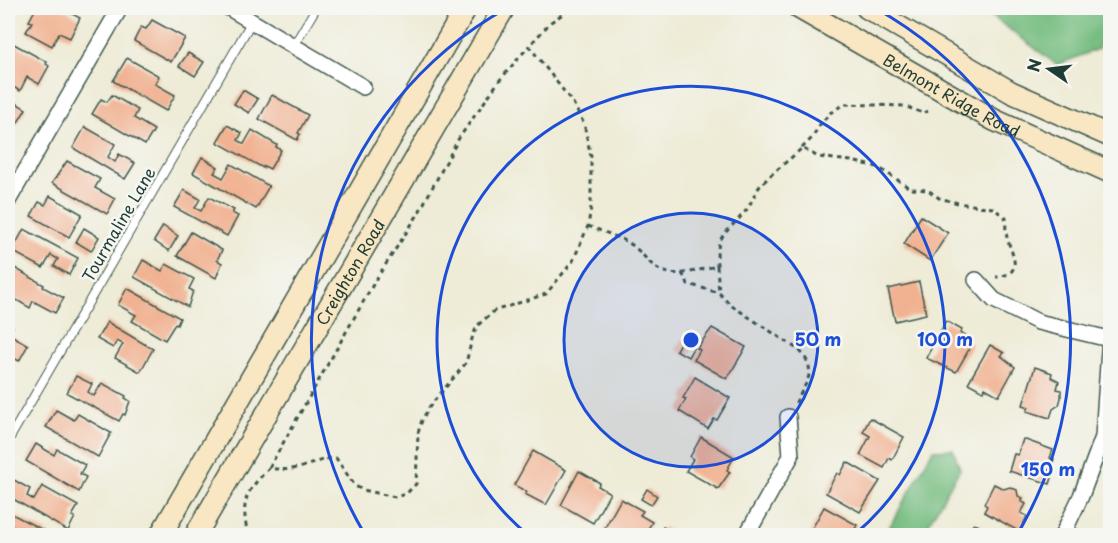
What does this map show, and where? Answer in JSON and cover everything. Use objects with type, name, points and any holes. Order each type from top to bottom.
[{"type":"street","points":[[8,201],[120,8]]},
{"type":"street","points":[[229,8],[363,87]]},
{"type":"street","name":"Creighton Road","points":[[160,536],[466,8]]},
{"type":"street","name":"Creighton Road","points":[[195,536],[504,8]]},
{"type":"street","name":"Belmont Ridge Road","points":[[799,8],[994,120],[1110,172]]},
{"type":"street","name":"Belmont Ridge Road","points":[[867,8],[1011,92],[1110,136]]},
{"type":"street","points":[[976,280],[994,300],[1038,322],[1110,337],[1103,437],[1081,496],[1062,536]]},
{"type":"street","points":[[746,536],[791,456],[788,417]]},
{"type":"lane","points":[[294,45],[316,8]]},
{"type":"lane","name":"Tourmaline Lane","points":[[8,441],[252,21]]},
{"type":"path","points":[[248,536],[244,515],[245,499],[252,486],[269,468],[375,281],[417,216],[459,138],[499,81],[529,46],[551,22],[572,8]]},
{"type":"path","points":[[269,468],[283,470],[299,468],[327,458],[336,458],[355,486],[380,495],[394,497],[406,494],[416,484],[418,432],[422,420],[430,405],[466,363],[478,325],[494,311],[546,294],[573,261],[588,226],[591,207],[591,157],[584,124],[573,103],[529,46]]},
{"type":"path","points":[[719,293],[717,251],[720,238],[742,216],[765,181],[802,148],[830,113],[844,104],[904,106],[923,113],[928,111]]},
{"type":"path","points":[[802,148],[818,157],[878,167],[911,189],[927,190],[939,198],[957,203],[993,208],[1002,214],[1006,218],[1006,236],[1014,253],[1015,262],[1012,270],[1006,276],[976,280]]},
{"type":"path","points":[[588,226],[624,240],[635,247],[655,268],[666,273],[682,273],[717,266]]},
{"type":"path","points":[[682,273],[688,284],[719,293],[732,306],[799,350],[810,363],[810,372],[788,417]]},
{"type":"green space","points":[[991,8],[1110,8],[1110,14],[1098,49],[1057,65],[992,16]]},
{"type":"green space","points":[[953,449],[960,469],[922,535],[885,535],[933,450]]},
{"type":"building","points":[[36,8],[61,8],[80,18],[70,38],[59,33],[52,46],[26,32]]},
{"type":"building","points":[[152,20],[185,38],[171,62],[134,41],[141,27],[146,29]]},
{"type":"building","points":[[14,44],[47,62],[49,66],[39,84],[27,77],[20,91],[8,84],[8,53]]},
{"type":"building","points":[[188,53],[204,62],[195,76],[179,66]]},
{"type":"building","points":[[127,58],[159,76],[155,84],[175,95],[166,111],[113,81]]},
{"type":"building","points":[[243,90],[258,99],[249,113],[234,104]]},
{"type":"building","points":[[112,95],[138,110],[134,118],[154,130],[145,145],[92,114],[101,99],[107,102]]},
{"type":"building","points":[[272,95],[308,115],[298,133],[300,134],[297,140],[259,119]]},
{"type":"building","points":[[8,98],[26,109],[17,124],[10,120],[8,123]]},
{"type":"building","points":[[227,125],[242,133],[238,140],[244,144],[252,130],[277,145],[276,147],[281,150],[270,169],[264,166],[263,168],[217,142]]},
{"type":"building","points":[[85,127],[115,144],[108,157],[115,162],[119,154],[135,163],[125,179],[73,148]]},
{"type":"building","points":[[202,157],[218,167],[214,173],[223,178],[231,164],[269,186],[256,209],[193,173]]},
{"type":"building","points":[[67,161],[100,179],[95,188],[115,199],[107,214],[52,183]]},
{"type":"building","points":[[184,190],[200,199],[195,208],[201,211],[209,197],[234,210],[232,213],[238,216],[227,236],[174,207]]},
{"type":"building","points":[[50,196],[82,214],[69,237],[31,216],[39,202],[45,205]]},
{"type":"building","points":[[921,216],[948,233],[930,261],[904,244]]},
{"type":"building","points":[[163,226],[178,236],[169,251],[154,241]]},
{"type":"building","points":[[84,228],[99,237],[91,251],[76,242]]},
{"type":"building","points":[[24,229],[78,258],[69,275],[54,266],[58,259],[51,255],[43,268],[12,251]]},
{"type":"building","points":[[191,232],[222,250],[217,260],[222,263],[216,278],[177,256]]},
{"type":"building","points":[[143,260],[162,271],[166,264],[194,279],[189,289],[193,291],[188,307],[134,277]]},
{"type":"building","points":[[8,264],[64,298],[55,313],[33,301],[30,308],[8,295]]},
{"type":"building","points":[[919,282],[926,314],[895,321],[888,289]]},
{"type":"building","points":[[127,288],[180,318],[165,340],[132,321],[136,315],[118,305]]},
{"type":"building","points":[[946,321],[962,330],[960,333],[967,337],[965,340],[972,344],[956,372],[926,358]]},
{"type":"building","points":[[107,322],[153,349],[140,372],[115,358],[123,344],[117,341],[113,348],[97,339]]},
{"type":"building","points":[[8,323],[13,327],[9,334],[28,345],[19,361],[8,355]]},
{"type":"building","points":[[712,328],[746,347],[727,379],[694,360],[700,350],[697,348]]},
{"type":"building","points":[[687,331],[699,338],[688,357],[676,350]]},
{"type":"building","points":[[990,345],[1004,353],[1001,356],[1015,367],[999,396],[985,388],[983,391],[968,383]]},
{"type":"building","points":[[1035,367],[1052,373],[1051,377],[1059,381],[1057,389],[1061,390],[1061,398],[1050,418],[1027,411],[1029,407],[1023,405]]},
{"type":"building","points":[[76,376],[92,384],[88,392],[94,396],[102,383],[126,396],[125,398],[130,401],[125,415],[123,414],[119,421],[67,393]]},
{"type":"building","points":[[695,377],[730,398],[717,420],[714,419],[708,429],[679,411],[686,399],[683,398]]},
{"type":"building","points":[[56,410],[74,420],[78,414],[111,433],[98,457],[46,427]]},
{"type":"building","points":[[870,418],[904,437],[892,460],[889,458],[884,468],[860,455],[870,436],[863,432]]},
{"type":"building","points":[[701,437],[734,457],[727,470],[730,472],[718,489],[686,471],[693,459],[690,457]]},
{"type":"building","points":[[1023,439],[1053,450],[1050,458],[1054,459],[1051,467],[1055,468],[1050,484],[1009,471],[1014,454],[1018,455]]},
{"type":"building","points":[[36,444],[54,455],[57,449],[85,465],[80,474],[86,477],[79,492],[26,461]]},
{"type":"building","points":[[533,451],[566,470],[546,505],[525,494],[527,492],[514,485]]},
{"type":"building","points":[[847,462],[880,481],[860,512],[826,493],[837,473],[840,475]]},
{"type":"building","points":[[579,471],[600,483],[598,486],[610,493],[593,523],[561,505]]},
{"type":"building","points":[[14,480],[30,489],[27,496],[34,500],[42,486],[78,506],[72,516],[75,517],[68,531],[8,496],[8,490]]},
{"type":"building","points":[[994,484],[1004,489],[1010,487],[1017,490],[1018,496],[1023,498],[1021,501],[1026,504],[1021,513],[1027,516],[1020,532],[984,512],[987,506],[984,504]]},
{"type":"building","points":[[647,489],[657,496],[651,505],[641,499]]},
{"type":"building","points":[[621,499],[643,511],[640,515],[652,522],[644,536],[607,536],[602,533]]},
{"type":"building","points":[[824,507],[857,525],[851,536],[808,536]]},
{"type":"building","points":[[8,512],[47,532],[45,536],[11,536],[15,528],[10,525],[8,529]]},
{"type":"building","points":[[974,523],[995,536],[967,536]]},
{"type":"building","points":[[663,527],[679,536],[659,536]]}]
